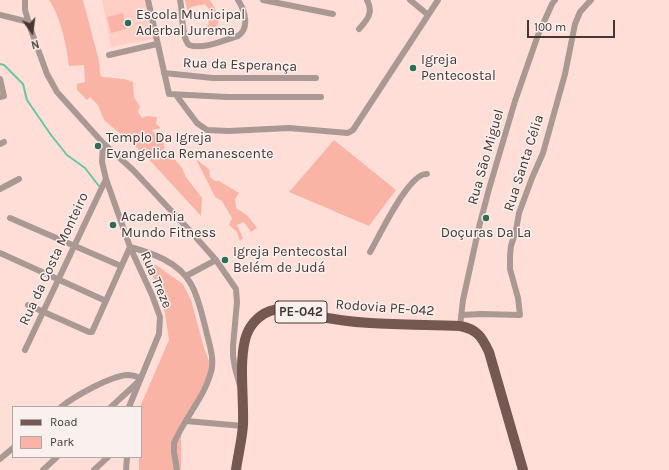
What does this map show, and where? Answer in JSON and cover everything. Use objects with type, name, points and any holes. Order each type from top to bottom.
[{"type":"main road","name":"Rodovia PE-042","points":[[236,470],[243,426],[243,349],[245,339],[256,320],[270,311],[279,310],[298,311],[341,320],[460,326],[470,328],[478,334],[485,343],[489,352],[523,470]]},
{"type":"street","points":[[24,0],[24,10],[47,74],[54,87],[102,144],[143,180],[216,260],[237,292],[233,356],[237,380],[243,393]]},
{"type":"street","points":[[148,0],[169,94],[227,97],[321,97]]},
{"type":"street","points":[[180,0],[183,15],[184,38],[188,45],[193,47],[204,46],[238,36],[243,33],[246,26],[240,1]]},
{"type":"street","points":[[263,0],[334,14]]},
{"type":"street","points":[[359,30],[369,17],[370,8],[366,0]]},
{"type":"street","points":[[410,0],[427,14]]},
{"type":"street","points":[[176,95],[197,123],[207,130],[229,131],[288,128],[348,133],[353,130],[427,14],[438,0]]},
{"type":"street","name":"Rua São Miguel","points":[[460,326],[463,300],[479,227],[505,134],[538,35],[555,0]]},
{"type":"street","name":"Rua Santa Célia","points":[[462,315],[520,315],[519,302],[510,269],[511,246],[519,213],[543,153],[565,74],[575,24],[580,12],[591,0]]},
{"type":"street","points":[[0,15],[29,22]]},
{"type":"street","points":[[109,55],[157,44]]},
{"type":"street","name":"Rua da Esperança","points":[[164,73],[213,78],[316,78]]},
{"type":"street","points":[[0,79],[4,96],[0,97]]},
{"type":"street","name":"Rua Treze","points":[[102,144],[102,162],[106,179],[130,247],[157,309],[160,325],[159,334],[130,406]]},
{"type":"street","points":[[370,252],[403,193],[421,175],[428,174]]},
{"type":"street","points":[[0,189],[19,179]]},
{"type":"street","name":"Rua da Costa Monteiro","points":[[25,350],[106,179]]},
{"type":"street","points":[[10,218],[121,266]]},
{"type":"street","points":[[28,305],[92,332],[130,247],[147,252],[165,260],[181,270],[191,283],[200,306],[211,351],[213,366],[207,384],[174,443],[177,470]]},
{"type":"street","points":[[0,253],[106,301]]},
{"type":"street","points":[[186,276],[216,260]]},
{"type":"street","points":[[62,406],[78,394],[112,379],[127,375],[140,379],[112,406]]},
{"type":"street","points":[[186,421],[243,426]]},
{"type":"street","points":[[0,459],[12,449]]},
{"type":"street","points":[[43,470],[56,458]]},
{"type":"street","points":[[94,470],[107,458]]},
{"type":"street","points":[[126,470],[127,458]]},
{"type":"shaded area","name":"Escola Municipal Aderbal Jurema","points":[[102,0],[146,0],[154,39],[111,47]]},
{"type":"green space","points":[[49,0],[83,0],[99,61],[100,74],[102,77],[124,79],[133,82],[134,97],[140,107],[138,112],[142,118],[147,116],[157,117],[156,124],[161,128],[152,130],[155,135],[162,134],[165,153],[172,156],[182,168],[186,177],[202,198],[201,216],[144,154],[104,120],[98,105],[90,97],[87,100],[77,90],[77,84],[85,82],[84,65],[69,66],[67,50],[62,32],[53,6]]},
{"type":"green space","points":[[185,0],[210,0],[219,16],[217,27],[208,29],[206,26],[209,25],[208,20],[213,20],[211,12],[205,4],[191,7],[188,12]]},
{"type":"green space","points":[[123,13],[126,29],[111,33],[107,17]]},
{"type":"green space","points":[[334,140],[396,190],[369,226],[289,192]]},
{"type":"green space","points":[[196,159],[209,169],[210,177],[215,181],[219,181],[239,193],[235,199],[236,208],[248,216],[257,228],[251,232],[244,222],[237,225],[243,238],[240,241],[237,232],[229,225],[232,218],[222,201],[215,197]]},
{"type":"green space","points":[[141,260],[156,265],[183,284],[191,300],[204,348],[212,368],[181,428],[181,470],[139,470],[139,458],[142,458],[142,406],[140,406],[169,340],[165,313],[156,281]]},
{"type":"waterway","points":[[0,64],[4,65],[23,84],[27,100],[67,155],[85,168],[99,186]]},
{"type":"place","name":"Escola Municipal Aderbal Jurema","points":[[128,23]]},
{"type":"place","name":"Igreja Pentecostal","points":[[413,68]]},
{"type":"place","name":"Templo Da Igreja Evangelica Remanescente","points":[[98,146]]},
{"type":"place","name":"Doçuras Da La","points":[[486,218]]},
{"type":"place","name":"Academia Mundo Fitness","points":[[113,225]]},
{"type":"place","name":"Igreja Pentecostal Belém de Judá","points":[[225,260]]}]
